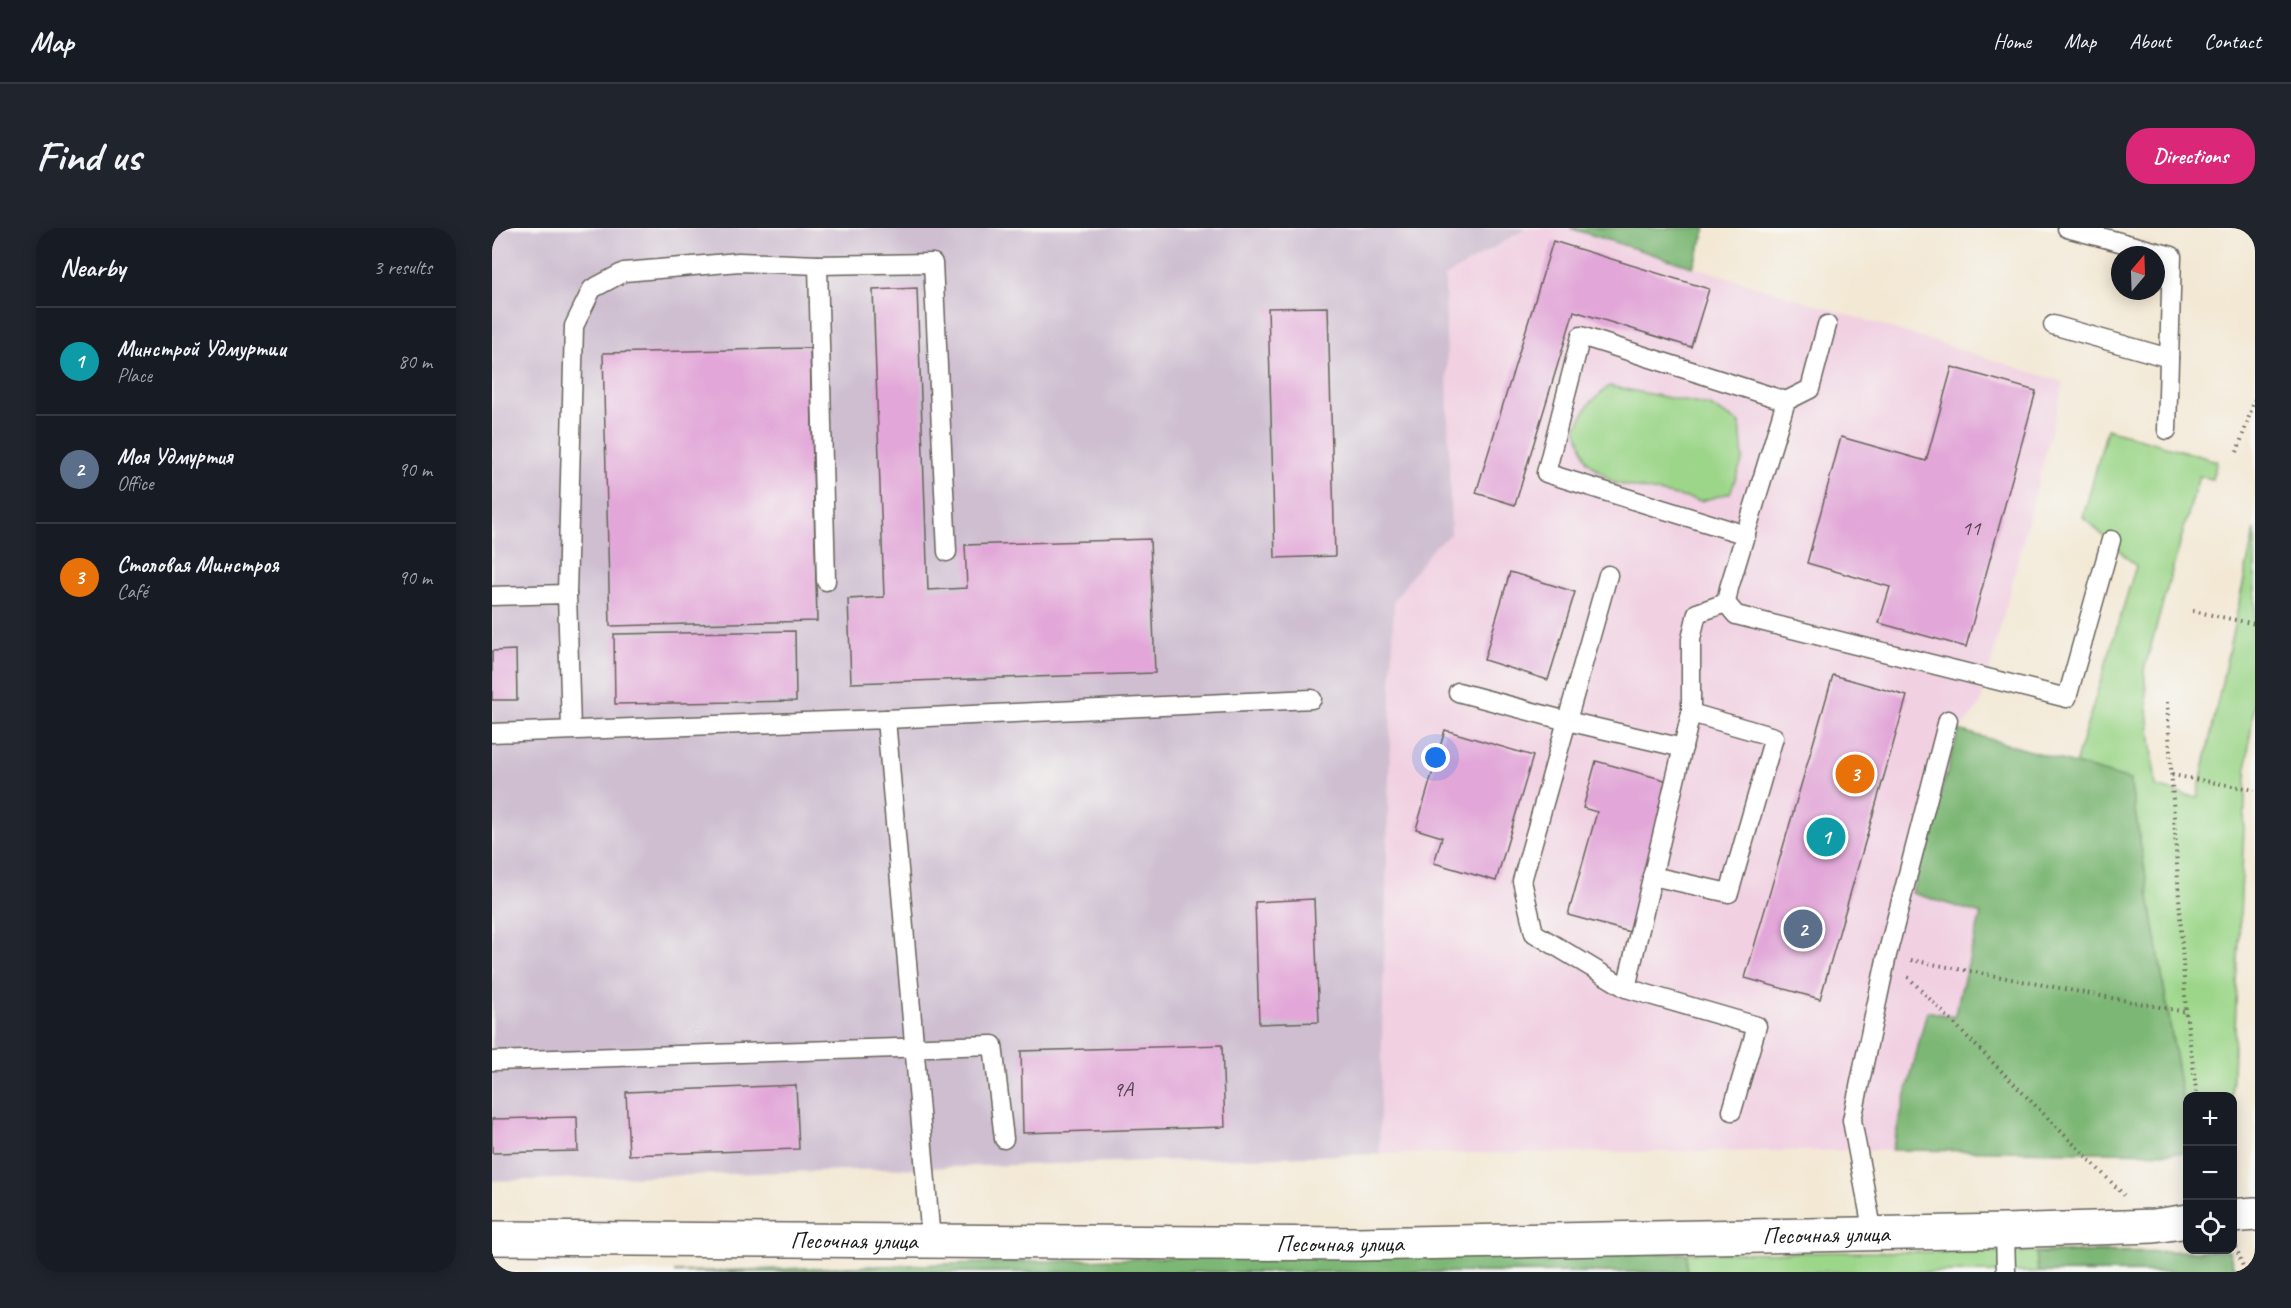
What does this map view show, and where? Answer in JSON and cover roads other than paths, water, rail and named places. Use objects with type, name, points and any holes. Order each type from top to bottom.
[{"type":"street","points":[[2237,1216],[2255,1214]]},
{"type":"street","name":"Песочная улица","points":[[492,1238],[1357,1244],[2005,1231],[2154,1226],[2183,1222]]},
{"type":"lane","points":[[2067,228],[2172,256],[2167,430]]},
{"type":"lane","points":[[571,729],[567,594],[574,326],[592,289],[624,272],[739,262],[818,265],[933,263],[947,552]]},
{"type":"lane","points":[[818,265],[826,581]]},
{"type":"lane","points":[[1726,603],[1786,401],[1810,388],[1827,325]]},
{"type":"lane","points":[[2053,325],[2169,358]]},
{"type":"lane","points":[[1746,535],[1546,473],[1581,336],[1786,401]]},
{"type":"lane","points":[[1726,603],[1736,615],[2067,698],[2111,540]]},
{"type":"lane","points":[[1608,575],[1522,880],[1534,933],[1626,988],[1758,1026],[1732,1111]]},
{"type":"lane","points":[[492,596],[567,594]]},
{"type":"lane","points":[[1626,988],[1691,713],[1691,639],[1697,613],[1726,603]]},
{"type":"lane","points":[[1458,692],[1567,721],[1683,748]]},
{"type":"lane","points":[[492,733],[1312,699]]},
{"type":"lane","points":[[1652,876],[1729,893],[1774,737],[1691,713]]},
{"type":"lane","points":[[886,718],[931,1240]]},
{"type":"lane","points":[[1873,1233],[1852,1120],[1887,955],[1948,720]]},
{"type":"lane","points":[[492,1061],[993,1045],[1004,1139]]},
{"type":"lane","points":[[2005,1231],[2006,1272]]},
{"type":"place","name":"Столовая Минстроя","points":[[1855,774]]},
{"type":"place","name":"Минстрой Удмуртии","points":[[1826,837]]},
{"type":"place","name":"Моя Удмуртия","points":[[1803,929]]}]
